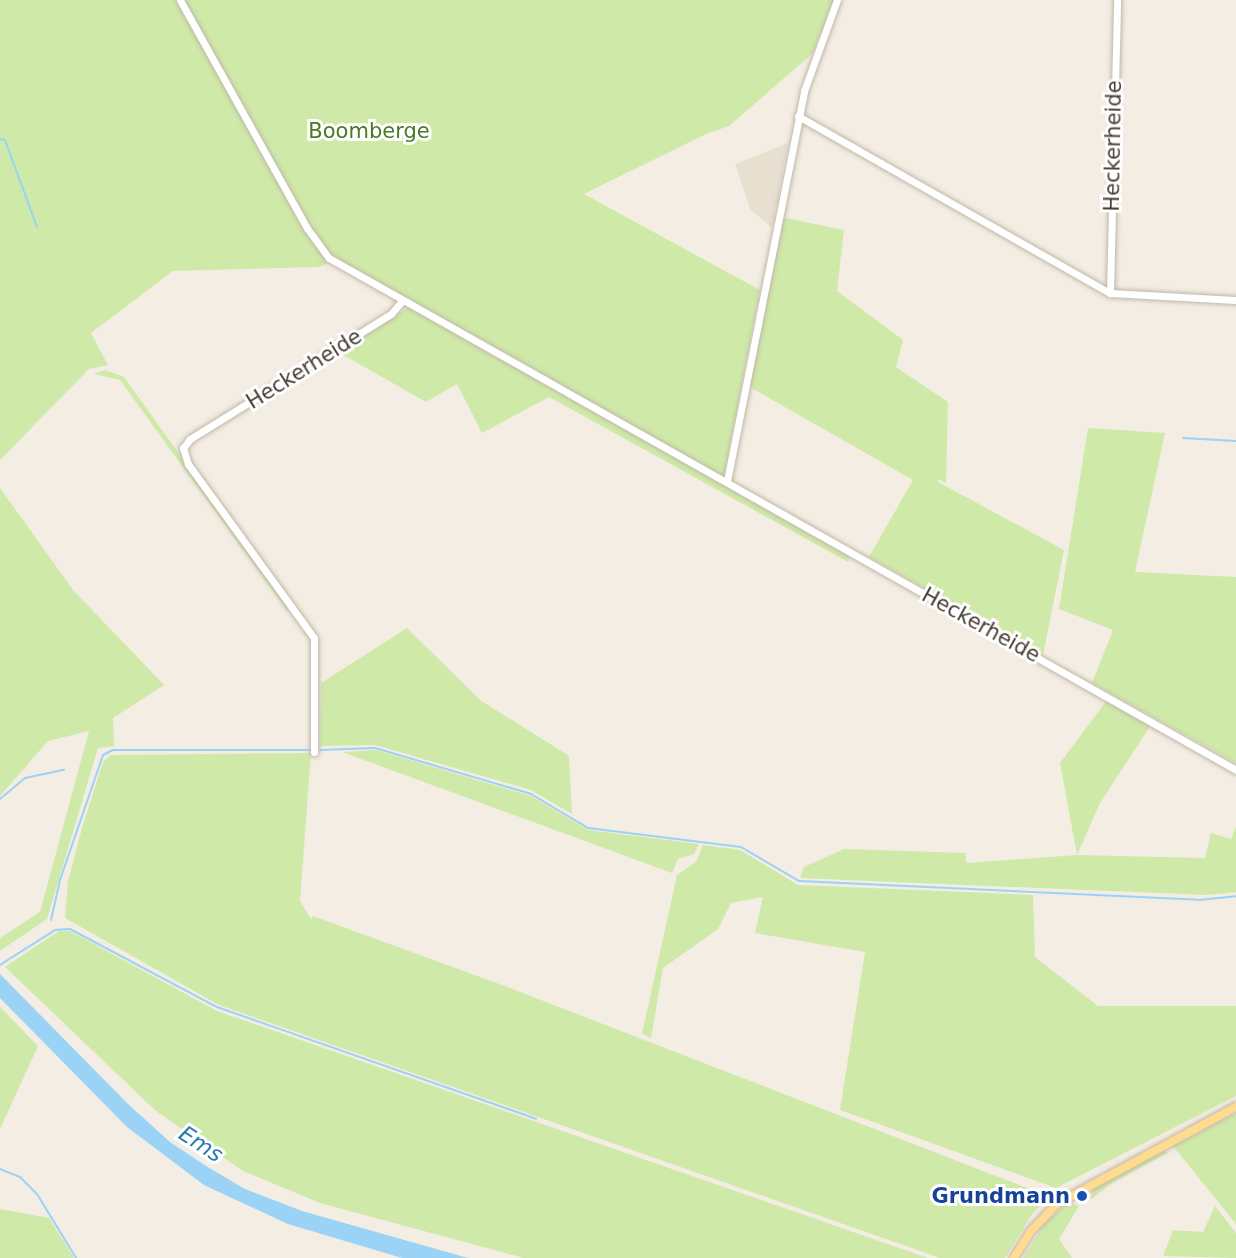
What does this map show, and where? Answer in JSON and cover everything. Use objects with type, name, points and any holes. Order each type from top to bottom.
[{"type":"main road","points":[[1014,1258],[1030,1231],[1057,1204],[1236,1107]]},
{"type":"street","points":[[180,0],[324,253],[402,301]]},
{"type":"street","points":[[727,481],[798,116],[809,69],[837,0]]},
{"type":"street","name":"Heckerheide","points":[[1110,292],[1117,0]]},
{"type":"street","points":[[798,116],[1110,292],[1236,300]]},
{"type":"street","name":"Heckerheide","points":[[314,752],[314,638],[188,464],[183,448],[190,439],[391,314],[402,301],[727,481],[1236,770]]},
{"type":"shaded area","points":[[788,143],[772,228],[750,209],[735,164]]},
{"type":"green space","name":"Boomberge","points":[[0,0],[834,0],[812,54],[729,126],[706,134],[584,194],[760,290],[723,482],[850,555],[848,562],[549,397],[482,433],[457,384],[426,402],[338,352],[416,303],[337,260],[319,267],[173,271],[91,333],[108,365],[89,369],[0,460]]},
{"type":"green space","points":[[781,217],[844,230],[837,291],[903,340],[896,367],[948,402],[946,483],[939,479],[938,482],[1064,550],[1043,655],[869,557],[913,480],[748,386]]},
{"type":"green space","points":[[105,370],[124,377],[290,608],[287,611],[120,380],[94,374]]},
{"type":"green space","points":[[1088,428],[1165,433],[1135,572],[1236,577],[1236,763],[1092,683],[1113,630],[1059,609]]},
{"type":"green space","points":[[0,488],[73,590],[164,685],[113,718],[114,746],[98,748],[47,919],[0,951],[0,938],[40,912],[89,731],[48,741],[0,796]]},
{"type":"green space","points":[[407,628],[480,700],[569,756],[572,814],[531,790],[375,745],[320,746],[321,683]]},
{"type":"green space","points":[[1107,700],[1151,725],[1100,803],[1077,855],[1060,763]]},
{"type":"green space","points":[[376,750],[531,796],[588,830],[699,844],[694,854],[678,859],[672,873],[342,752]]},
{"type":"green space","points":[[311,753],[300,901],[311,919],[313,916],[502,985],[1050,1197],[1032,1214],[1005,1258],[940,1258],[219,1005],[65,918],[68,881],[82,828],[103,762],[111,755]]},
{"type":"green space","points":[[1236,827],[1236,892],[1206,895],[800,878],[804,867],[844,849],[966,853],[966,863],[1077,855],[1205,858],[1211,833],[1231,839]]},
{"type":"green space","points":[[703,845],[740,850],[798,885],[1033,895],[1035,957],[1098,1006],[1236,1006],[1236,1096],[1056,1188],[840,1110],[865,952],[755,933],[763,897],[731,903],[718,929],[663,968],[651,1038],[642,1034],[677,875],[696,862]]},
{"type":"green space","points":[[59,931],[70,931],[217,1011],[928,1258],[524,1258],[320,1203],[243,1171],[156,1111],[5,967]]},
{"type":"green space","points":[[0,1007],[38,1046],[0,1129]]},
{"type":"green space","points":[[1236,1113],[1236,1224],[1173,1146]]},
{"type":"green space","points":[[1162,1150],[1168,1153],[1112,1183],[1090,1200],[1093,1188]]},
{"type":"green space","points":[[1070,1202],[1079,1206],[1059,1239],[1072,1258],[1023,1258],[1045,1223]]},
{"type":"green space","points":[[1215,1206],[1236,1233],[1236,1258],[1163,1256],[1173,1230],[1203,1232]]},
{"type":"green space","points":[[0,1209],[49,1218],[74,1258],[0,1258]]},
{"type":"water","points":[[0,974],[128,1104],[170,1142],[206,1166],[245,1189],[302,1211],[468,1258],[402,1258],[288,1224],[204,1185],[127,1127],[0,998]]},
{"type":"waterway","points":[[0,139],[5,140],[37,227]]},
{"type":"waterway","points":[[1183,438],[1236,441]]},
{"type":"waterway","points":[[320,750],[375,748],[531,794],[588,828],[741,847],[799,881],[1199,900],[1236,896]]},
{"type":"waterway","points":[[51,920],[60,880],[103,755],[113,750],[310,750]]},
{"type":"waterway","points":[[0,799],[25,778],[64,770]]},
{"type":"waterway","points":[[0,965],[55,930],[70,929],[217,1007],[536,1119]]},
{"type":"waterway","points":[[0,1169],[20,1177],[37,1194],[76,1258]]},
{"type":"place","name":"Grundmann","points":[[1082,1196]]},
{"type":"water label","name":"Ems","points":[[201,1144]]}]
